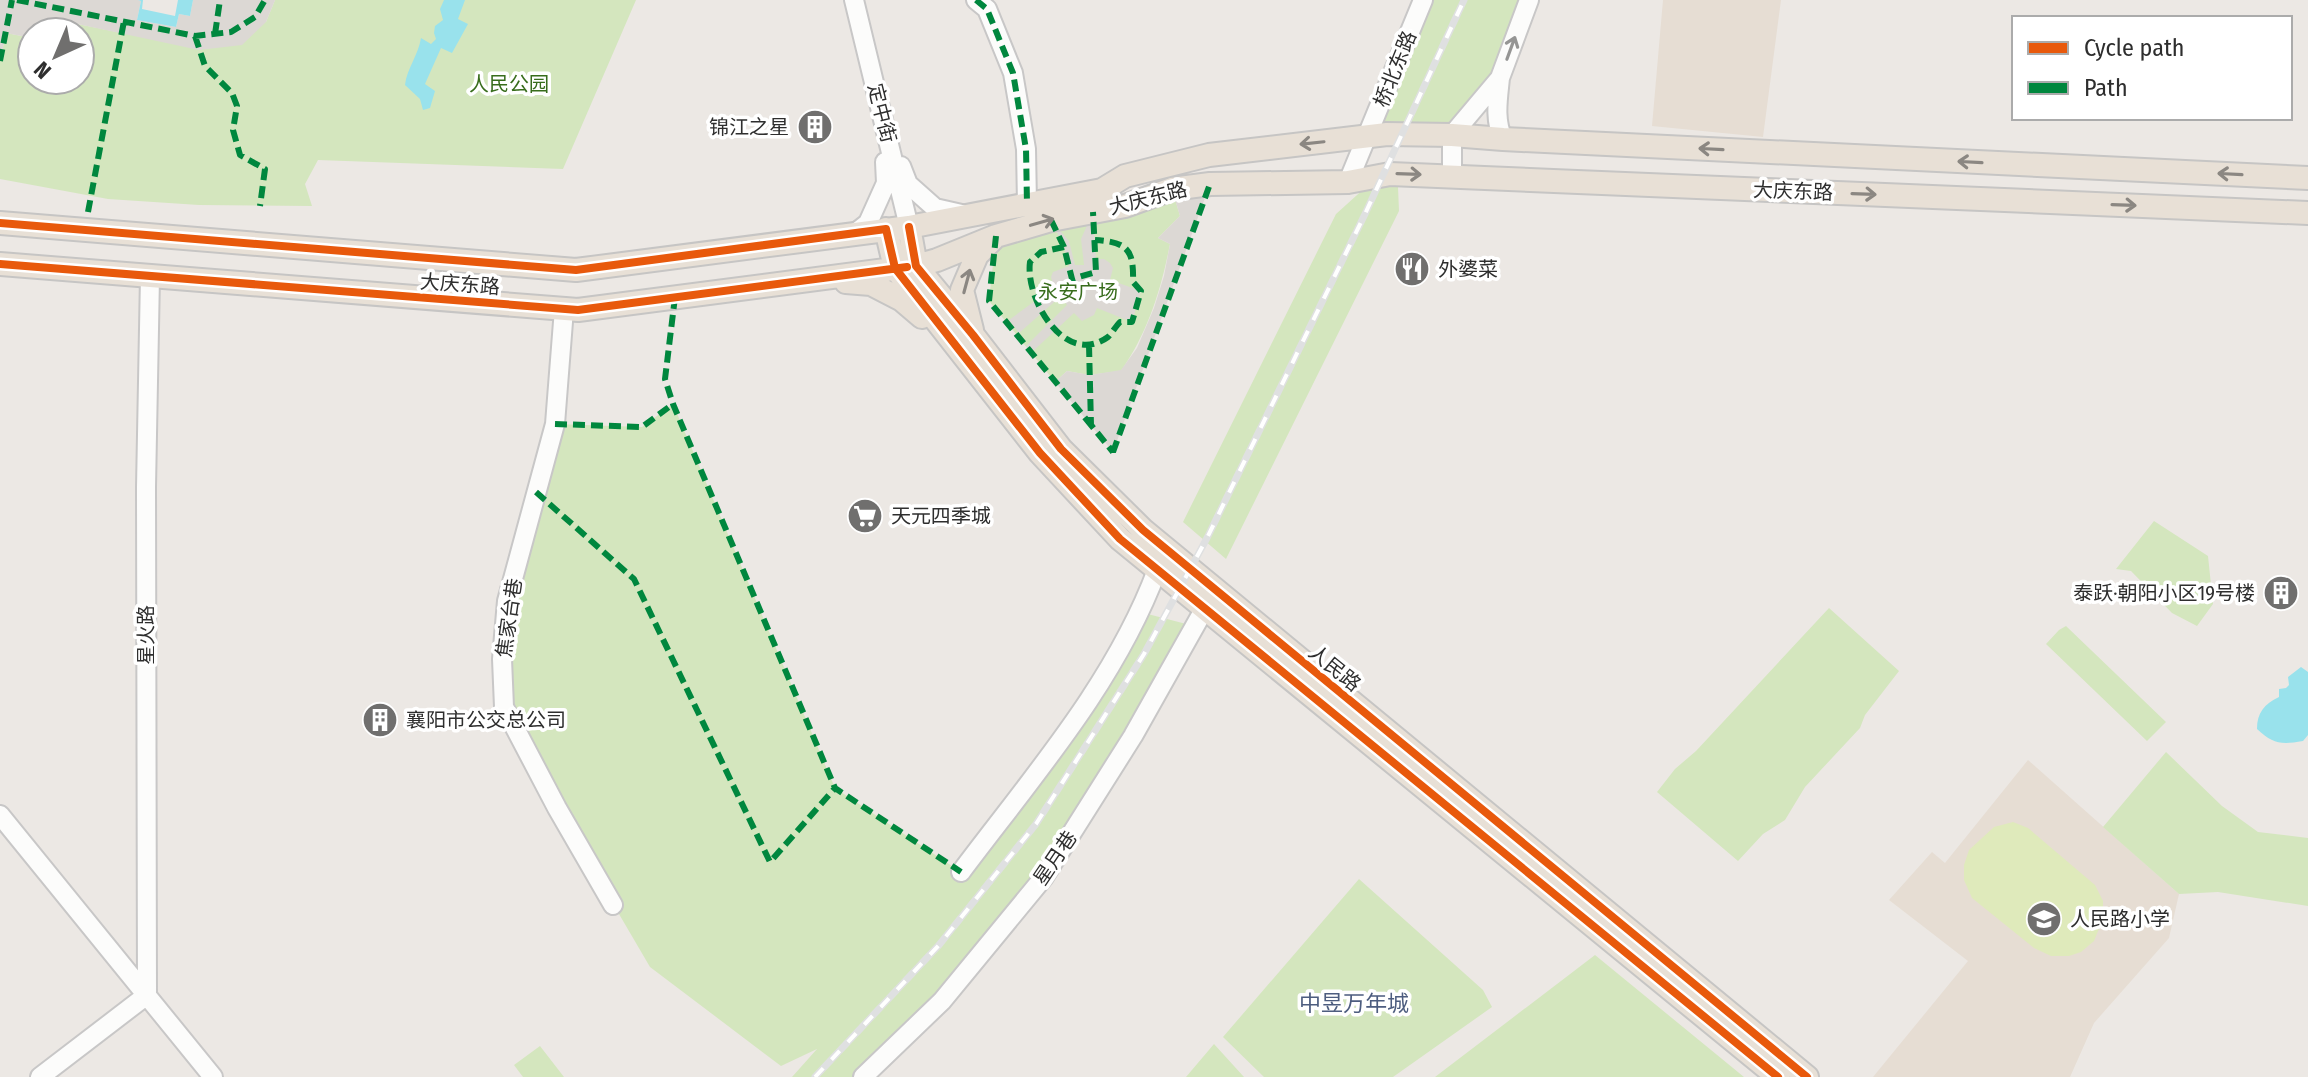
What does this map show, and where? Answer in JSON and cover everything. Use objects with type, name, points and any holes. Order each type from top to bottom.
[{"type":"main road","name":"大庆东路","points":[[0,223],[576,270],[909,227],[1102,190],[1125,176],[1209,155],[1387,134],[2308,178]]},
{"type":"main road","name":"大庆东路","points":[[0,264],[578,310],[905,267],[937,260],[996,236],[1051,220],[1125,206],[1172,189],[1210,184],[1348,182],[1390,174],[2308,213]]},
{"type":"main road","name":"人民路","points":[[905,267],[909,227]]},
{"type":"main road","name":"人民路","points":[[886,229],[905,267],[964,340],[1061,449],[1143,530],[1807,1077]]},
{"type":"main road","points":[[964,340],[962,290],[977,255],[996,236]]},
{"type":"main road","points":[[813,279],[871,284],[964,340]]},
{"type":"main road","name":"人民路","points":[[964,340],[1040,453],[1120,539],[1778,1077]]},
{"type":"street","name":"定中街","points":[[854,0],[909,227]]},
{"type":"street","points":[[976,0],[987,9],[1013,73],[1026,149],[1027,204]]},
{"type":"street","name":"桥北东路","points":[[1348,182],[1423,0]]},
{"type":"street","points":[[1503,139],[1498,128],[1500,78],[1529,0]]},
{"type":"street","points":[[1452,176],[1452,135],[1500,78]]},
{"type":"street","points":[[883,119],[908,184],[935,208],[967,215]]},
{"type":"street","points":[[854,234],[868,223],[886,183],[883,119]]},
{"type":"street","name":"星火路","points":[[147,995],[146,487],[150,276]]},
{"type":"street","name":"焦家台巷","points":[[564,309],[555,424],[507,601],[502,659],[504,707],[613,905]]},
{"type":"street","points":[[961,872],[1094,694],[1144,605],[1157,570]]},
{"type":"street","name":"星月巷","points":[[863,1077],[942,1001],[1044,877],[1133,736],[1205,608]]},
{"type":"street","points":[[0,815],[213,1077]]},
{"type":"street","points":[[40,1077],[147,995]]},
{"type":"shaded area","points":[[0,0],[138,0],[141,1],[137,20],[176,27],[179,14],[190,16],[193,0],[275,0],[266,22],[242,45],[199,50],[96,28],[96,16],[16,16],[16,35],[6,33],[0,61]]},
{"type":"shaded area","points":[[1663,0],[1781,0],[1763,137],[1652,126]]},
{"type":"shaded area","points":[[1210,184],[1113,452],[1055,382],[1067,371],[1090,375],[1121,370],[1137,348],[1164,276],[1170,244],[1158,238],[1180,216],[1172,189]]},
{"type":"shaded area","points":[[1093,212],[1096,259],[1110,263],[1113,268],[1110,280],[1141,291],[1132,322],[1097,308],[1094,315],[1082,321],[1074,313],[1031,353],[1026,346],[1067,305],[1061,296],[1019,333],[1009,320],[1054,287],[1053,272],[1069,266],[1051,220],[1069,241],[1075,265],[1084,265],[1081,239]]},
{"type":"shaded area","name":"人民路小学","points":[[2028,760],[2179,894],[2169,938],[2094,1023],[2070,1077],[1873,1077],[1968,961],[1889,900],[1932,852],[1945,863]]},
{"type":"green space","name":"人民公园","points":[[275,0],[636,0],[563,169],[318,160],[305,184],[312,206],[199,205],[108,199],[0,179],[0,61],[6,33],[16,35],[16,96],[96,96],[96,28],[122,33],[266,22]]},
{"type":"green space","points":[[1423,0],[1529,0],[1500,78],[1452,135],[1367,137]]},
{"type":"green space","points":[[1367,186],[1398,187],[1399,211],[1226,559],[1183,522],[1336,214]]},
{"type":"green space","name":"永安广场","points":[[1172,189],[1180,216],[1158,238],[1170,244],[1158,294],[1139,341],[1121,371],[1089,375],[1067,371],[1055,382],[989,301],[996,236]]},
{"type":"green space","points":[[673,404],[835,788],[961,872],[1140,612],[1194,626],[1044,877],[942,1001],[857,1077],[792,1077],[817,1049],[781,1066],[650,967],[557,808],[504,707],[507,601],[555,424],[642,427]]},
{"type":"green space","points":[[2154,521],[2208,556],[2213,604],[2197,626],[2172,613],[2131,571],[2116,569]]},
{"type":"green space","points":[[1829,608],[1899,671],[1865,715],[1860,728],[1805,787],[1785,820],[1763,834],[1738,861],[1657,792],[1675,769],[1696,751]]},
{"type":"green space","points":[[2066,626],[2166,722],[2147,741],[2046,644]]},
{"type":"green space","points":[[2166,752],[2222,806],[2258,832],[2308,838],[2308,906],[2218,892],[2179,894],[2103,827]]},
{"type":"green space","points":[[2013,822],[2028,828],[2095,885],[2103,901],[2103,919],[2094,941],[2081,952],[2051,956],[2034,948],[1972,898],[1964,880],[1964,865],[1969,850],[1994,827]]},
{"type":"green space","points":[[1359,879],[1483,990],[1492,1007],[1393,1077],[1264,1077],[1223,1037]]},
{"type":"green space","points":[[1595,955],[1744,1077],[1435,1077]]},
{"type":"green space","points":[[1214,1044],[1244,1077],[1186,1077]]},
{"type":"green space","points":[[540,1046],[564,1077],[523,1077],[514,1065]]},
{"type":"water","points":[[138,0],[143,0],[142,9],[175,16],[178,0],[193,0],[190,16],[179,14],[176,27],[137,20],[141,1]]},
{"type":"water","points":[[444,0],[465,0],[458,19],[468,24],[452,53],[441,48],[425,84],[435,91],[430,108],[423,110],[420,99],[405,85],[406,79],[421,38],[431,44],[436,39],[435,26],[443,20],[440,9]]},
{"type":"water","points":[[2301,667],[2308,672],[2308,735],[2303,741],[2283,743],[2268,738],[2257,729],[2258,718],[2265,706],[2279,697],[2279,689],[2289,685],[2288,677]]},
{"type":"railway","points":[[815,1077],[939,945],[1036,824],[1144,654],[1207,538],[1365,214],[1464,0]]},
{"type":"marked path","points":[[0,61],[12,0]]},
{"type":"marked path","points":[[17,0],[195,36],[231,32],[255,17],[265,0]]},
{"type":"marked path","points":[[215,34],[220,0]]},
{"type":"marked path","points":[[976,0],[987,9],[1013,73],[1026,149],[1027,204]]},
{"type":"marked path","points":[[88,212],[124,21]]},
{"type":"marked path","points":[[195,36],[205,66],[232,93],[237,106],[233,130],[240,155],[265,169],[260,206]]},
{"type":"marked path","points":[[1113,452],[1210,184]]},
{"type":"marked path","points":[[1051,220],[1064,247],[1072,279],[1096,272],[1093,212]]},
{"type":"marked path","points":[[996,236],[989,301],[1091,425]]},
{"type":"marked path","points":[[1064,247],[1041,252],[1030,262],[1034,294],[1051,325],[1063,337],[1077,344],[1092,344],[1108,337],[1120,322],[1132,322],[1141,291],[1133,282],[1132,262],[1126,249],[1115,243],[1095,240]]},
{"type":"marked path","points":[[675,297],[665,379],[673,404],[835,788],[961,872]]},
{"type":"marked path","points":[[1089,345],[1091,425],[1113,452]]},
{"type":"marked path","points":[[555,424],[642,427],[673,404]]},
{"type":"marked path","points":[[536,492],[634,579],[770,862],[835,788]]},
{"type":"cycle path","points":[[0,223],[576,270],[886,229],[895,268],[1040,453],[1120,539],[1778,1077]]},
{"type":"cycle path","points":[[909,227],[916,266],[1061,449],[1143,530],[1807,1077]]},
{"type":"cycle path","points":[[0,264],[578,310],[907,267]]},
{"type":"place","name":"锦江之星","points":[[815,127]]},
{"type":"place","name":"外婆菜","points":[[1412,269]]},
{"type":"place","name":"天元四季城","points":[[865,516]]},
{"type":"place","name":"泰跃·朝阳小区19号楼","points":[[2281,593]]},
{"type":"place","name":"襄阳市公交总公司","points":[[380,720]]},
{"type":"place","name":"人民路小学","points":[[2044,919]]},
{"type":"district","name":"中昱万年城","points":[[1354,1003]]}]
